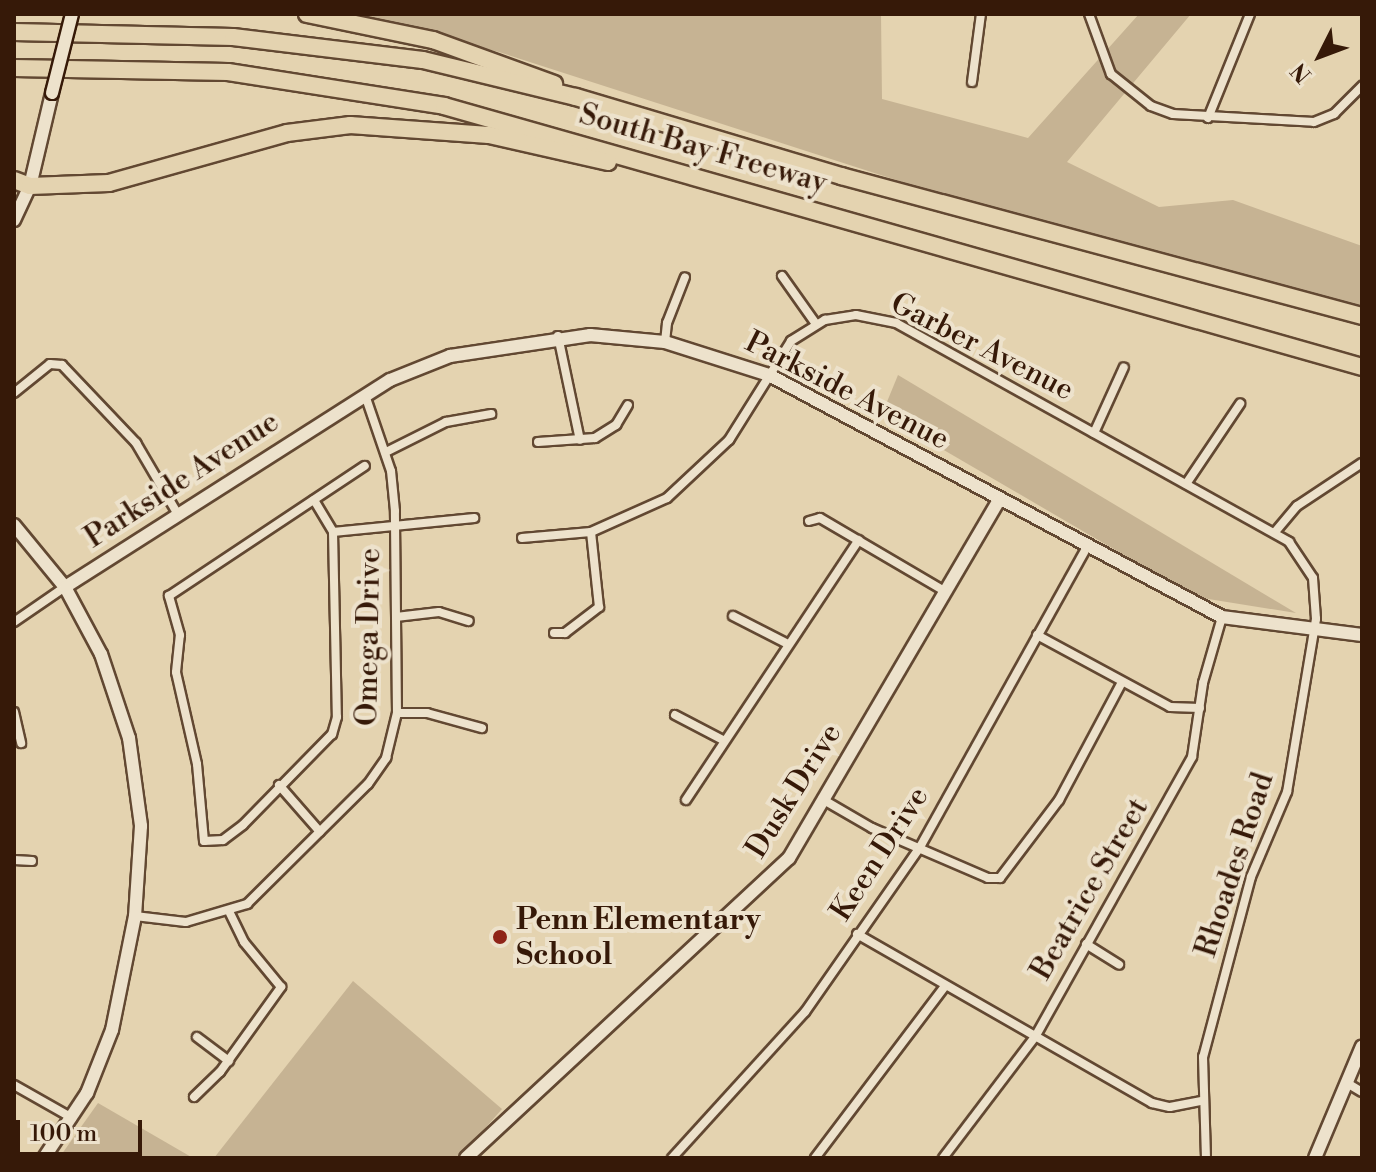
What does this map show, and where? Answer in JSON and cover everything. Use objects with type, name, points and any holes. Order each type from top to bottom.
[{"type":"highway","points":[[307,14],[389,29],[468,51],[550,81],[576,97]]},
{"type":"highway","name":"South Bay Freeway","points":[[14,32],[233,37],[423,60],[576,97],[841,176],[1362,316]]},
{"type":"highway","name":"South Bay Freeway","points":[[14,68],[228,72],[444,106],[1362,367]]},
{"type":"highway","points":[[22,183],[109,183],[287,133],[350,125],[489,135],[743,190]]},
{"type":"main road","points":[[14,220],[72,14]]},
{"type":"main road","name":"Parkside Avenue","points":[[65,587],[365,395],[450,356],[558,336],[665,342],[769,375],[1222,617],[1362,635]]},
{"type":"main road","name":"Dusk Drive","points":[[466,1158],[775,875],[947,592],[999,500]]},
{"type":"main road","points":[[14,525],[65,587],[106,665],[129,738],[141,826],[135,916],[112,1030],[73,1119],[44,1158]]},
{"type":"main road","points":[[1315,1158],[1362,1046]]},
{"type":"street","points":[[972,82],[980,55],[981,14]]},
{"type":"street","points":[[1089,14],[1098,51],[1119,83],[1173,114],[1314,122],[1334,114],[1362,86]]},
{"type":"street","points":[[1208,118],[1250,14]]},
{"type":"street","points":[[782,276],[816,324]]},
{"type":"street","points":[[665,342],[685,277]]},
{"type":"street","name":"Garber Avenue","points":[[522,538],[591,532],[656,504],[702,471],[729,440],[784,348],[816,324],[856,315],[896,323],[1275,532],[1295,548],[1310,570],[1317,597],[1314,631]]},
{"type":"street","points":[[558,336],[580,440]]},
{"type":"street","points":[[14,393],[50,364],[62,365],[136,443],[177,513]]},
{"type":"street","points":[[1094,433],[1124,367]]},
{"type":"street","name":"Omega Drive","points":[[135,916],[186,922],[230,913],[269,886],[386,758],[397,713],[395,527],[386,452],[365,395]]},
{"type":"street","points":[[1186,484],[1240,404]]},
{"type":"street","points":[[538,442],[580,440],[616,425],[628,405]]},
{"type":"street","points":[[386,452],[446,422],[491,414]]},
{"type":"street","points":[[1275,532],[1297,506],[1362,463]]},
{"type":"street","points":[[314,500],[333,532],[337,717],[332,734],[243,825],[223,840],[204,841],[197,764],[176,672],[180,635],[169,596],[365,466]]},
{"type":"street","points":[[333,532],[474,518]]},
{"type":"street","points":[[809,521],[820,518],[947,592]]},
{"type":"street","points":[[554,633],[565,633],[599,607],[591,532]]},
{"type":"street","points":[[686,800],[786,643],[859,540]]},
{"type":"street","name":"Keen Drive","points":[[672,1158],[805,1012],[920,847],[1087,547]]},
{"type":"street","name":"Parkside Avenue","points":[[14,622],[65,587]]},
{"type":"street","points":[[396,617],[439,612],[469,621]]},
{"type":"street","points":[[733,616],[786,643]]},
{"type":"street","name":"Beatrice Street","points":[[943,1158],[1035,1037],[1192,757],[1200,708],[1222,617]]},
{"type":"street","name":"Rhoades Road","points":[[1206,1158],[1208,1127],[1201,1101],[1203,1057],[1251,877],[1287,792],[1314,631]]},
{"type":"street","points":[[1037,635],[1170,707],[1200,708]]},
{"type":"street","points":[[822,799],[988,878],[1000,878],[1059,800],[1122,682]]},
{"type":"street","points":[[14,712],[21,743]]},
{"type":"street","points":[[397,713],[427,713],[482,728]]},
{"type":"street","points":[[675,715],[723,740]]},
{"type":"street","points":[[279,785],[320,832]]},
{"type":"street","points":[[14,860],[32,861]]},
{"type":"street","points":[[194,1097],[229,1061],[281,987],[244,942],[230,913]]},
{"type":"street","points":[[857,934],[1152,1103],[1170,1107],[1201,1101]]},
{"type":"street","points":[[1086,944],[1119,965]]},
{"type":"street","points":[[815,1158],[945,986]]},
{"type":"street","points":[[197,1037],[229,1061]]},
{"type":"street","points":[[1347,1083],[1362,1092]]},
{"type":"street","points":[[14,1085],[73,1119]]},
{"type":"shaded area","points":[[347,14],[881,14],[882,99],[1028,138],[1139,14],[1191,14],[1067,162],[1159,207],[1233,200],[1362,246],[1362,306],[986,209],[499,52]]},
{"type":"shaded area","points":[[898,375],[1296,613],[1196,597],[882,414]]},
{"type":"shaded area","points":[[353,981],[502,1109],[459,1158],[214,1158]]},
{"type":"shaded area","points":[[98,1103],[193,1158],[59,1158]]},
{"type":"place","name":"Penn Elementary School","points":[[500,937]]}]
